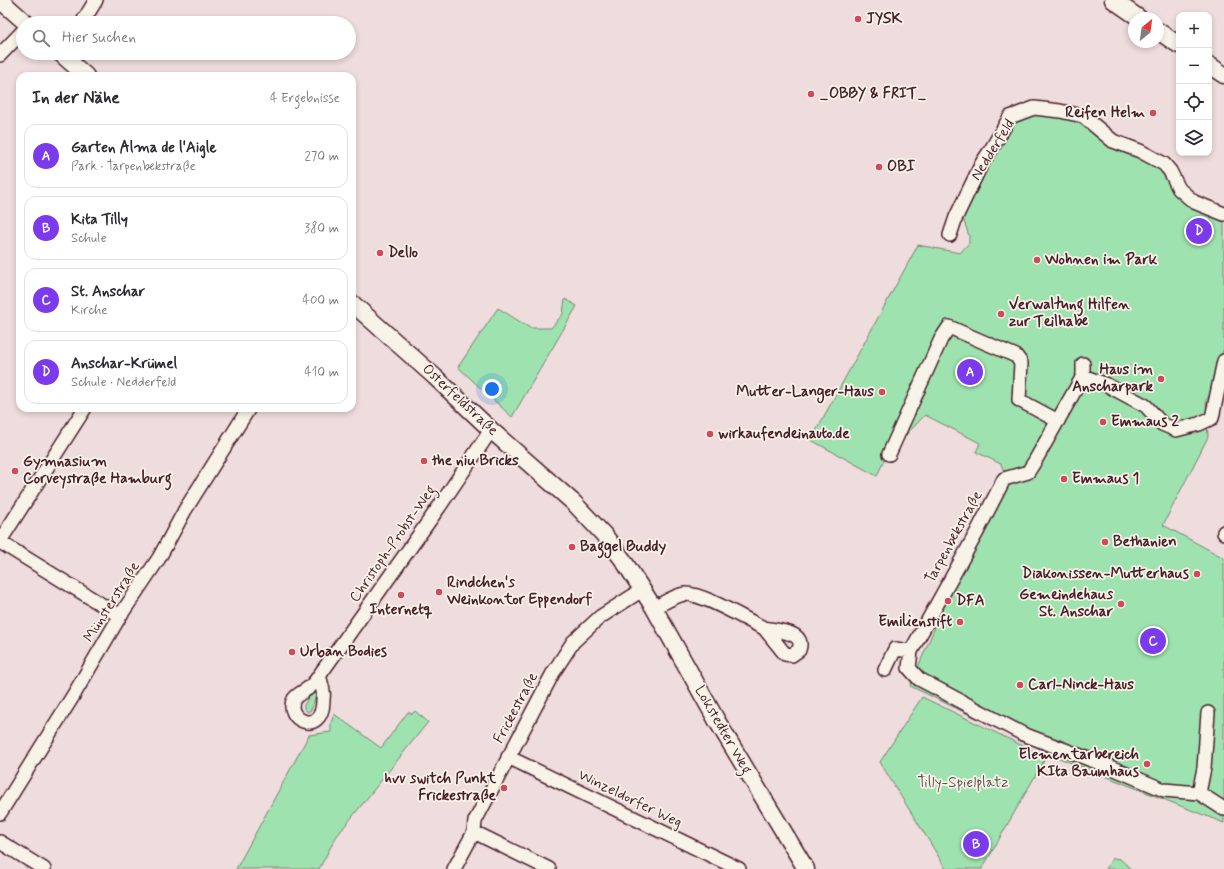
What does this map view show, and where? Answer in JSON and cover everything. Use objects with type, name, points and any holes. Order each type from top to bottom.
[{"type":"main road","points":[[0,0],[18,16]]},
{"type":"main road","points":[[1112,0],[1130,12]]},
{"type":"main road","points":[[1164,34],[1176,43]]},
{"type":"main road","points":[[69,60],[82,72]]},
{"type":"main road","points":[[1212,67],[1224,75]]},
{"type":"main road","name":"Osterfeldstraße","points":[[356,307],[435,377],[491,430],[574,503],[595,524],[623,560],[642,590]]},
{"type":"main road","name":"Lokstedter Weg","points":[[642,590],[654,608],[717,721],[806,869]]},
{"type":"street","points":[[86,16],[96,0]]},
{"type":"street","points":[[0,55],[16,38]]},
{"type":"street","name":"Nedderfeld","points":[[950,235],[956,217],[982,163],[1010,117],[1034,108],[1060,111],[1083,116],[1113,141],[1140,151],[1164,164],[1170,171],[1179,189],[1194,202],[1224,214]]},
{"type":"street","points":[[889,454],[941,339],[949,327],[1016,356],[1021,363],[1019,400],[1058,421]]},
{"type":"street","name":"Tarpenbekstraße","points":[[911,651],[1004,479],[1028,472],[1036,461],[1083,370],[1146,406],[1162,424],[1176,430],[1199,424],[1212,418],[1224,360]]},
{"type":"street","points":[[82,412],[0,542],[120,616]]},
{"type":"street","name":"Münsterstraße","points":[[0,813],[73,696],[120,616],[159,558],[185,510],[246,412]]},
{"type":"street","name":"Christoph-Probst-Weg","points":[[319,676],[439,507],[491,430]]},
{"type":"street","name":"Frickestraße","points":[[454,869],[474,832],[475,821],[508,757],[553,673],[573,642],[600,617],[642,590]]},
{"type":"street","points":[[654,608],[684,594],[693,594],[764,628]]},
{"type":"street","points":[[885,670],[895,649],[911,651],[909,668],[918,678],[1009,727],[1164,790],[1199,792],[1224,809]]},
{"type":"street","points":[[1199,792],[1204,768],[1208,713]]},
{"type":"street","name":"Winzeldorfer Weg","points":[[508,757],[739,869]]},
{"type":"street","points":[[474,832],[549,869]]},
{"type":"street","points":[[0,842],[44,869]]},
{"type":"green space","points":[[1037,113],[1078,120],[1157,166],[1177,195],[1224,219],[1224,348],[1214,389],[1206,400],[1208,437],[1163,525],[1224,558],[1224,823],[1059,758],[910,686],[963,561],[968,562],[1008,482],[1001,464],[976,452],[980,443],[925,415],[886,456],[877,476],[811,440],[918,245],[960,253],[969,243],[969,236],[963,218],[971,197],[1005,137],[1018,119]]},
{"type":"green space","points":[[565,299],[577,306],[512,417],[458,367],[498,308],[530,328],[551,328],[563,314]]},
{"type":"green space","points":[[311,693],[317,693],[311,710],[308,712],[304,709],[304,705]]},
{"type":"green space","name":"Tilly-Spielplatz","points":[[922,697],[1046,757],[982,869],[946,869],[880,762]]},
{"type":"green space","points":[[415,711],[428,722],[336,837],[319,869],[236,869],[309,735],[331,732],[331,723],[334,714],[381,748],[408,712],[412,714]]},
{"type":"green space","points":[[1113,858],[1120,859],[1131,869],[1106,869]]},
{"type":"place","name":"JYSK","points":[[858,19]]},
{"type":"place","name":"_OBBY & FRIT_","points":[[811,94]]},
{"type":"place","name":"Reifen Helm","points":[[1153,113]]},
{"type":"place","name":"OBI","points":[[879,167]]},
{"type":"place","name":"Anschar-Krümel","points":[[1199,231]]},
{"type":"place","name":"Dello","points":[[380,253]]},
{"type":"place","name":"Wohnen im Park","points":[[1037,260]]},
{"type":"place","name":"Verwaltung Hilfen zur Teilhabe","points":[[1001,314]]},
{"type":"place","name":"Garten Alma de l'Aigle","points":[[970,372]]},
{"type":"place","name":"Haus im Anscharpark","points":[[1161,379]]},
{"type":"place","name":"Mutter-Langer-Haus","points":[[882,392]]},
{"type":"place","name":"Emmaus 2","points":[[1103,422]]},
{"type":"place","name":"wirkaufendeinauto.de","points":[[710,434]]},
{"type":"place","name":"the niu Bricks","points":[[424,461]]},
{"type":"place","name":"Gymnasium Corveystraße Hamburg","points":[[15,471]]},
{"type":"place","name":"Emmaus 1","points":[[1064,479]]},
{"type":"place","name":"Bethanien","points":[[1105,542]]},
{"type":"place","name":"Baggel Buddy","points":[[572,547]]},
{"type":"place","name":"Diakonissen-Mutterhaus","points":[[1197,574]]},
{"type":"place","name":"Rindchen's Weinkontor Eppendorf","points":[[439,592]]},
{"type":"place","name":"Internetq","points":[[401,595]]},
{"type":"place","name":"DFA","points":[[948,601]]},
{"type":"place","name":"Gemeindehaus St. Anschar","points":[[1121,604]]},
{"type":"place","name":"Emilienstift","points":[[960,622]]},
{"type":"place","name":"St. Anschar","points":[[1153,641]]},
{"type":"place","name":"Urban Bodies","points":[[292,652]]},
{"type":"place","name":"Carl-Ninck-Haus","points":[[1020,685]]},
{"type":"place","name":"Elementarbereich KIta Baumhaus","points":[[1147,764]]},
{"type":"place","name":"hvv switch Punkt Frickestraße","points":[[504,788]]},
{"type":"place","name":"Kita Tilly","points":[[976,844]]}]
